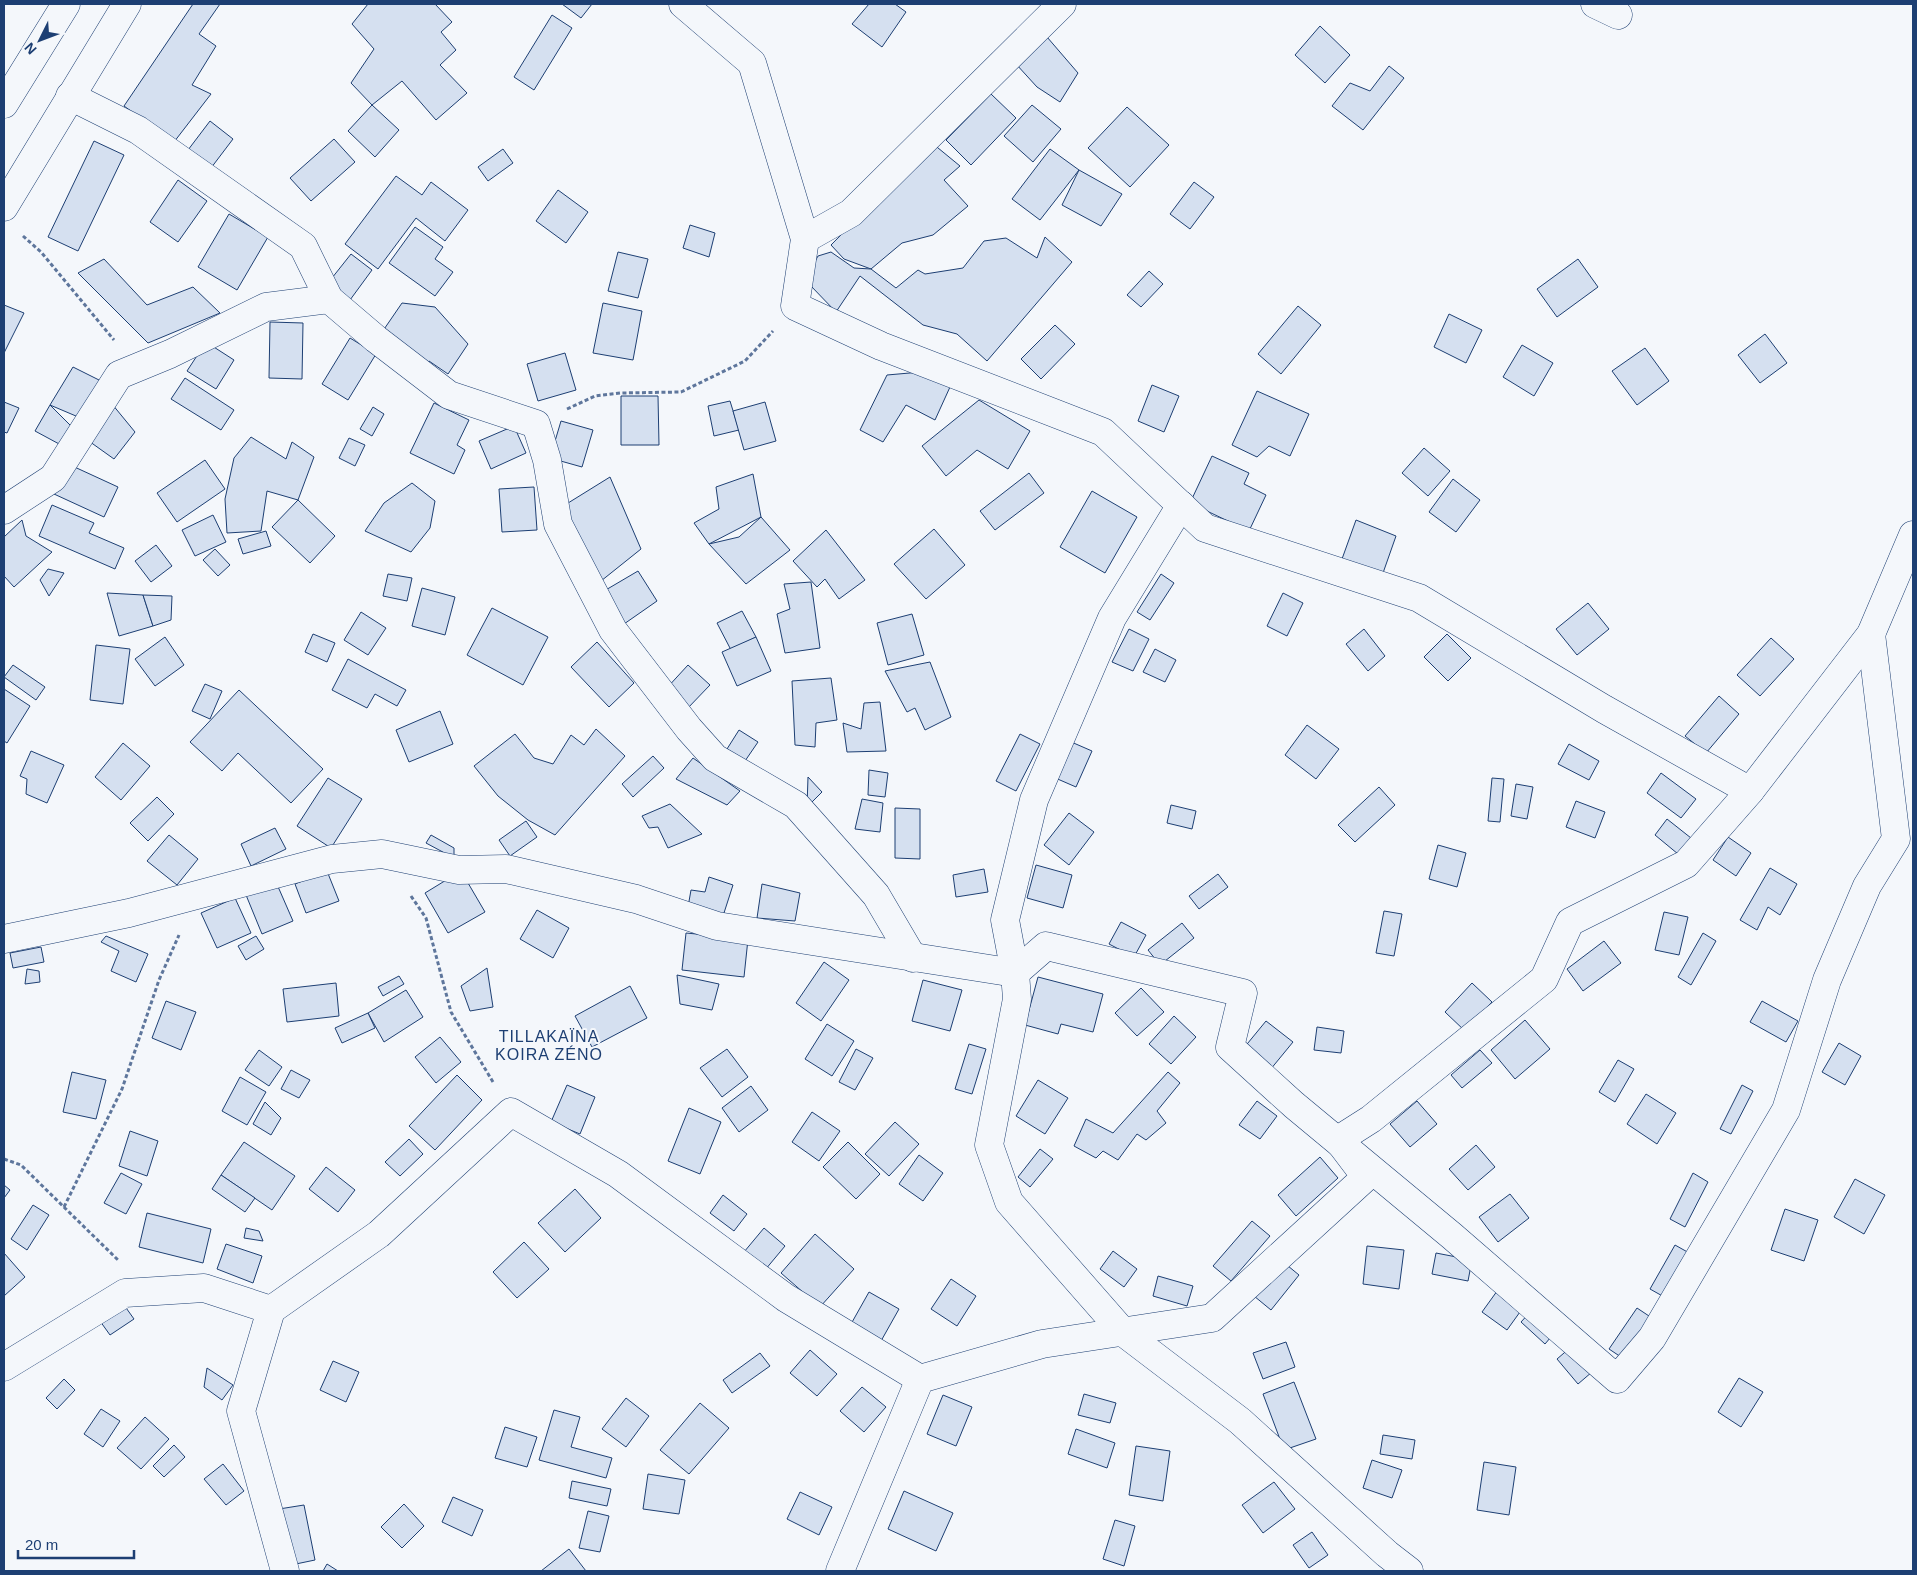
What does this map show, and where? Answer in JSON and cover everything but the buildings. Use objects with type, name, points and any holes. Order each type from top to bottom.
[{"type":"street","points":[[4,104],[66,4]]},
{"type":"street","points":[[10,219],[70,96],[127,4]]},
{"type":"street","points":[[684,4],[752,63],[805,239],[795,306],[881,346],[1102,432],[1205,528],[1419,598],[1604,709],[1750,791]]},
{"type":"street","points":[[805,239],[851,213],[1062,4]]},
{"type":"street","points":[[70,96],[138,130],[303,246],[329,299],[376,339],[449,395],[536,424],[546,460],[558,524],[613,630],[689,729],[715,758],[796,805],[876,895],[913,958]]},
{"type":"street","points":[[4,510],[53,478],[63,458],[119,375],[266,307],[329,299]]},
{"type":"street","points":[[1181,505],[1112,618],[1034,800],[1004,920],[1015,973],[1017,998],[989,1145],[1009,1202],[1123,1332],[1240,1421],[1408,1571]]},
{"type":"street","points":[[1338,1140],[1371,1119],[1544,980],[1570,922],[1686,864],[1750,791],[1871,634],[1913,535]]},
{"type":"street","points":[[4,939],[129,914],[332,859],[382,854],[459,870],[506,869],[636,899],[717,926],[913,958],[1015,973],[1046,946],[1242,993],[1230,1047],[1294,1105],[1338,1140],[1617,1379],[1652,1338],[1786,1110],[1827,980],[1867,886],[1896,839],[1871,634]]},
{"type":"street","points":[[285,1571],[241,1410],[271,1310],[380,1234],[511,1112],[618,1174],[786,1298],[920,1379],[1042,1344],[1212,1318],[1366,1178],[1338,1140]]},
{"type":"street","points":[[4,1368],[125,1293],[204,1288],[271,1310]]},
{"type":"street","points":[[840,1571],[920,1379]]},
{"type":"path","points":[[10,219],[41,252],[138,367]]},
{"type":"path","points":[[536,424],[595,396],[620,393],[681,392],[745,361],[795,306]]},
{"type":"path","points":[[382,854],[426,918],[451,1012],[511,1112]]},
{"type":"path","points":[[64,1206],[122,1089],[159,980],[197,896]]},
{"type":"path","points":[[4,1159],[21,1165],[152,1292]]},
{"type":"district","name":"TILLAKAÏNA KOIRA ZÉNO","points":[[549,1045]]}]
